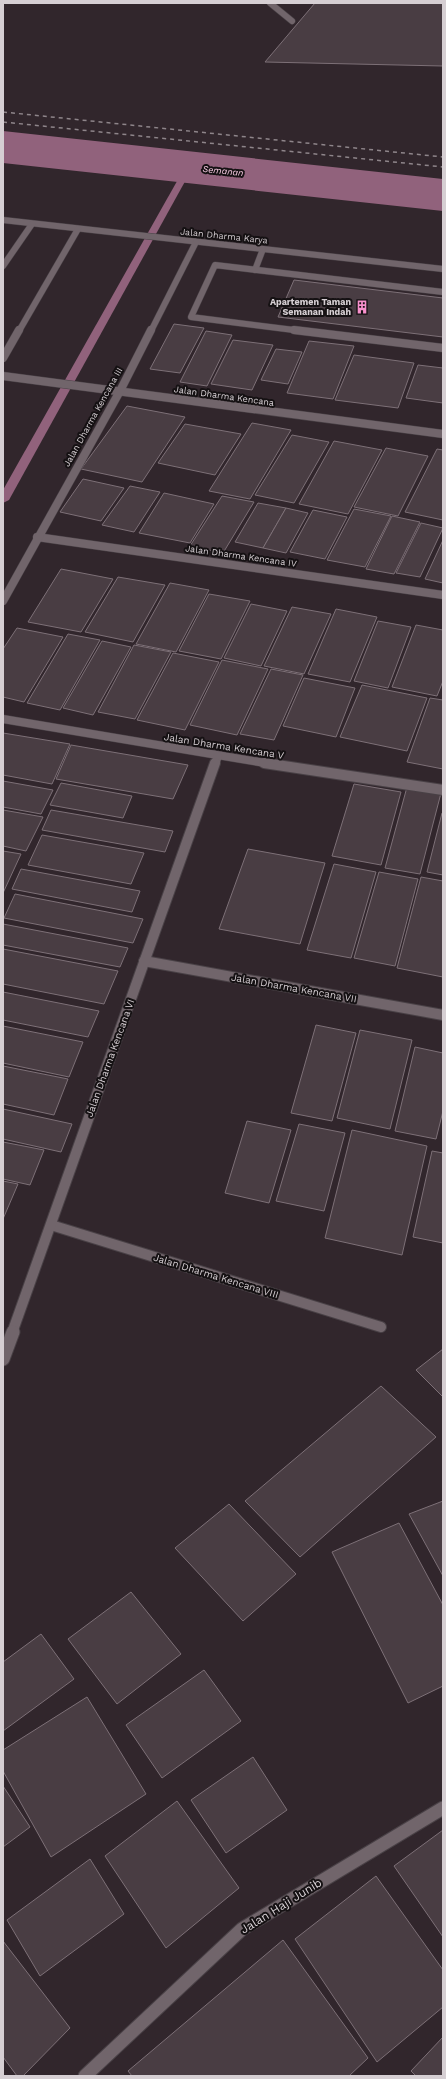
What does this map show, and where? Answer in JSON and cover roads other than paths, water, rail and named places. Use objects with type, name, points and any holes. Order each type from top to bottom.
[{"type":"street","points":[[270,3],[292,22]]},
{"type":"street","name":"Jalan Dharma Karya","points":[[3,220],[443,269]]},
{"type":"street","points":[[3,266],[32,224]]},
{"type":"street","points":[[3,358],[78,229]]},
{"type":"street","name":"Jalan Dharma Kencana III","points":[[3,601],[118,391],[196,242]]},
{"type":"street","points":[[255,270],[263,249]]},
{"type":"street","points":[[443,292],[215,265],[190,317],[443,348]]},
{"type":"street","name":"Jalan Dharma Kencana","points":[[3,376],[24,377],[118,391],[443,434]]},
{"type":"street","name":"Jalan Dharma Kencana IV","points":[[37,537],[443,595]]},
{"type":"street","name":"Jalan Dharma Kencana V","points":[[3,719],[218,756],[443,790]]},
{"type":"street","name":"Jalan Dharma Kencana VI","points":[[3,1359],[218,756]]},
{"type":"street","name":"Jalan Dharma Kencana VII","points":[[144,961],[443,1015]]},
{"type":"street","name":"Jalan Dharma Kencana VIII","points":[[51,1226],[381,1327]]},
{"type":"street","name":"Jalan Haji Junib","points":[[85,2076],[242,1929],[443,1808]]},
{"type":"waterway","name":"Semanan","points":[[3,147],[443,195]]},
{"type":"waterway","points":[[3,500],[189,167]]},
{"type":"railway","points":[[3,112],[443,157]]},
{"type":"railway","points":[[3,122],[443,167]]},
{"type":"place","name":"Apartemen Taman Semanan Indah","points":[[362,307]]}]
